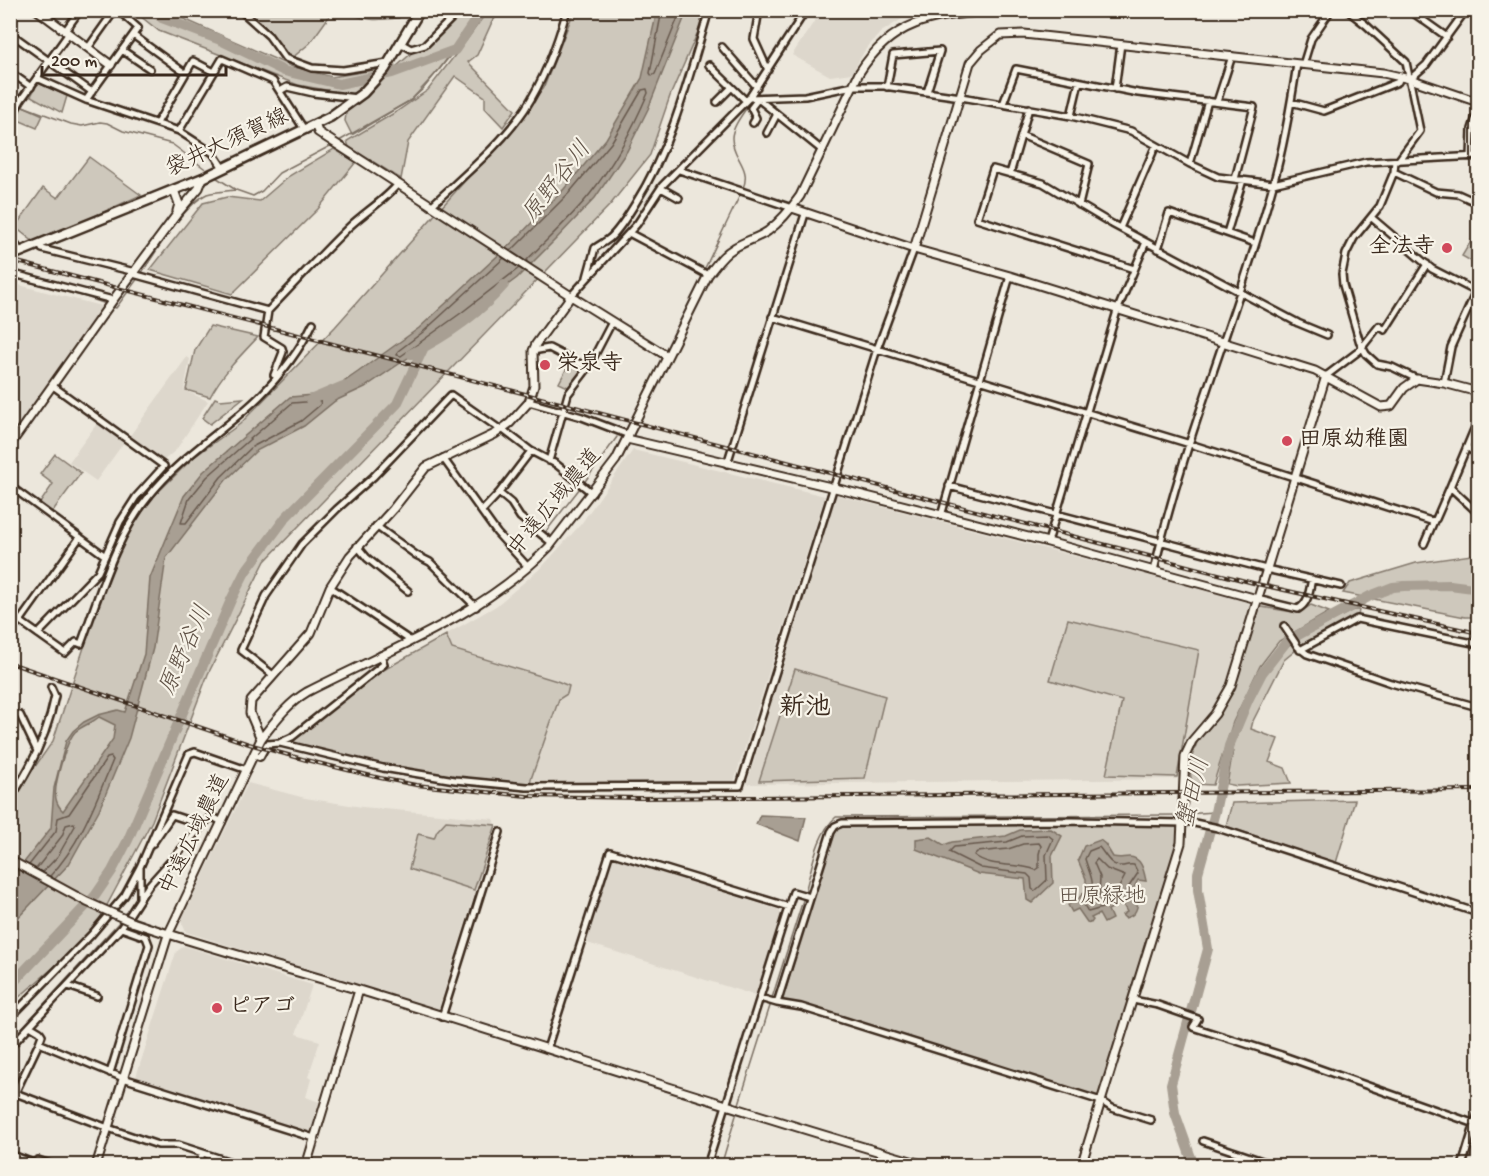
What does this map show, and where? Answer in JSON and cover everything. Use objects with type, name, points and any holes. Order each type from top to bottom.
[{"type":"main road","name":"袋井大須賀線","points":[[15,254],[203,178],[330,117],[360,95],[387,66],[420,10]]},
{"type":"street","points":[[10,120],[80,10]]},
{"type":"street","points":[[86,100],[138,28],[116,10],[88,48]]},
{"type":"street","points":[[240,10],[269,36],[285,58],[312,68],[343,70],[387,66]]},
{"type":"street","points":[[402,44],[411,49],[425,45],[460,10]]},
{"type":"street","points":[[434,207],[496,145],[524,109],[548,65],[567,10]]},
{"type":"street","points":[[587,279],[594,248],[611,237],[629,213],[659,160],[685,90],[709,10]]},
{"type":"street","points":[[759,10],[754,39],[768,70]]},
{"type":"street","points":[[261,739],[249,707],[254,697],[311,633],[330,587],[357,546],[393,509],[426,467],[502,430],[529,402],[534,386],[533,351],[540,337],[571,296],[629,233],[660,188],[748,100],[806,10]]},
{"type":"street","name":"中遠広域農道","points":[[96,1166],[168,935],[261,739],[281,713],[296,698],[476,606],[511,582],[528,567],[552,543],[608,472],[628,437],[708,275],[729,252],[765,232],[792,208],[823,151],[853,86],[871,56],[908,26],[929,18],[1003,10]]},
{"type":"street","points":[[1154,571],[1190,444],[1273,184],[1300,65],[1311,39],[1331,10]]},
{"type":"street","points":[[1347,10],[1406,63],[1420,131],[1397,161],[1386,194],[1372,218],[1350,245],[1343,263],[1342,285],[1362,346],[1366,354],[1377,364],[1392,367],[1417,379],[1444,382],[1479,392]]},
{"type":"street","points":[[1409,10],[1447,37]]},
{"type":"street","points":[[1410,79],[1426,65],[1466,10]]},
{"type":"street","points":[[41,12],[111,65]]},
{"type":"street","points":[[10,33],[92,92]]},
{"type":"street","points":[[254,755],[260,757],[267,744],[280,743],[383,768],[455,780],[526,788],[740,786],[877,349],[914,249],[970,63],[981,50],[1000,35],[1024,34],[1383,73],[1410,79],[1479,102]]},
{"type":"street","points":[[133,35],[185,73]]},
{"type":"street","points":[[1115,88],[1121,44]]},
{"type":"street","points":[[722,47],[757,87]]},
{"type":"street","points":[[122,50],[150,69]]},
{"type":"street","points":[[887,87],[893,56],[940,51],[927,92]]},
{"type":"street","points":[[1217,102],[1232,56]]},
{"type":"street","points":[[179,131],[222,59],[273,81],[304,129]]},
{"type":"street","points":[[157,123],[193,61],[214,72]]},
{"type":"street","points":[[709,65],[731,88],[748,100],[805,96],[853,86],[887,87],[961,97],[1071,116],[1131,131],[1218,177],[1273,184],[1366,162],[1479,156]]},
{"type":"street","points":[[1003,104],[1016,69],[1115,88],[1254,106],[1236,179]]},
{"type":"street","points":[[10,72],[31,87]]},
{"type":"street","points":[[1291,102],[1324,111],[1398,82],[1400,77]]},
{"type":"street","points":[[37,78],[86,100],[179,131],[213,153],[223,168]]},
{"type":"street","points":[[1071,116],[1079,82]]},
{"type":"street","points":[[280,91],[287,87],[313,93],[360,95]]},
{"type":"street","points":[[717,102],[731,88]]},
{"type":"street","points":[[10,96],[21,100]]},
{"type":"street","points":[[757,98],[823,151]]},
{"type":"street","points":[[753,123],[756,118],[751,108],[757,98]]},
{"type":"street","points":[[1190,164],[1208,101]]},
{"type":"street","points":[[1010,174],[1029,108]]},
{"type":"street","points":[[1471,157],[1472,129],[1479,111]]},
{"type":"street","points":[[767,133],[777,114]]},
{"type":"street","points":[[315,124],[318,132],[327,138],[667,356]]},
{"type":"street","points":[[1021,135],[1089,164],[1079,205]]},
{"type":"street","points":[[1120,228],[1156,146]]},
{"type":"street","points":[[1134,269],[977,219],[993,169],[1043,183],[1158,249],[1298,323],[1327,335]]},
{"type":"street","points":[[679,170],[914,249],[1010,276],[1326,376],[1362,398],[1385,408],[1391,406],[1404,388],[1417,379]]},
{"type":"street","points":[[1394,172],[1436,192],[1458,194],[1479,203]]},
{"type":"street","points":[[10,445],[113,300],[199,188],[203,178]]},
{"type":"street","points":[[1227,233],[1243,180]]},
{"type":"street","points":[[269,384],[284,352],[282,348],[264,337],[268,311],[326,249],[369,209],[391,193],[398,184]]},
{"type":"street","points":[[660,188],[679,198]]},
{"type":"street","points":[[174,190],[179,204],[177,214]]},
{"type":"street","points":[[1158,249],[1170,213],[1255,243]]},
{"type":"street","points":[[727,464],[805,214]]},
{"type":"street","points":[[1372,218],[1441,274],[1478,289],[1451,347],[1444,382]]},
{"type":"street","points":[[629,233],[708,275]]},
{"type":"street","points":[[1048,542],[1054,515],[1117,310],[1146,242]]},
{"type":"street","points":[[10,244],[16,246],[15,254]]},
{"type":"street","points":[[40,244],[42,249],[268,311]]},
{"type":"street","points":[[1081,1166],[1187,822],[1184,804],[1185,756],[1192,741],[1215,714],[1232,686],[1326,376],[1359,351],[1379,326],[1385,330],[1427,264]]},
{"type":"street","points":[[10,273],[113,300]]},
{"type":"street","points":[[940,516],[1010,276]]},
{"type":"street","points":[[772,317],[1434,521]]},
{"type":"street","points":[[549,460],[561,411],[568,394],[588,368],[612,322]]},
{"type":"street","points":[[10,614],[65,653],[76,642],[81,644],[116,551],[130,522],[149,495],[174,469],[259,396],[304,342],[313,323]]},
{"type":"street","points":[[533,351],[549,348],[588,368]]},
{"type":"street","points":[[38,634],[98,572],[120,522],[136,497],[164,466],[53,386]]},
{"type":"street","points":[[273,675],[241,650],[266,596],[302,544],[380,470],[451,395],[531,452],[549,460],[592,493]]},
{"type":"street","points":[[529,402],[582,417],[628,437],[727,464],[835,488],[1048,542],[1298,609],[1304,606],[1307,600],[1312,579]]},
{"type":"street","points":[[1424,544],[1479,420]]},
{"type":"street","points":[[1467,447],[1479,455]]},
{"type":"street","points":[[482,511],[531,452]]},
{"type":"street","points":[[443,458],[497,533],[528,567]]},
{"type":"street","points":[[10,486],[104,555]]},
{"type":"street","points":[[949,486],[1054,515],[1341,586]]},
{"type":"street","points":[[1450,487],[1479,513]]},
{"type":"street","points":[[499,493],[511,502],[520,517],[552,543]]},
{"type":"street","points":[[376,526],[416,555],[430,562],[476,606]]},
{"type":"street","points":[[20,621],[80,537]]},
{"type":"street","points":[[357,546],[367,558],[408,591]]},
{"type":"street","points":[[330,587],[411,641]]},
{"type":"street","points":[[1299,648],[1357,619],[1479,644]]},
{"type":"street","points":[[1284,626],[1299,648],[1307,654],[1391,683],[1479,707]]},
{"type":"street","points":[[280,743],[292,737],[384,664],[381,655]]},
{"type":"street","points":[[10,799],[37,751],[53,708],[55,696],[51,687]]},
{"type":"street","points":[[10,714],[20,715],[37,751]]},
{"type":"street","points":[[10,1018],[91,935],[124,896],[140,867],[189,754],[195,752],[247,770]]},
{"type":"street","points":[[10,791],[20,784]]},
{"type":"street","points":[[145,854],[172,815],[201,827]]},
{"type":"street","points":[[10,1047],[121,928],[149,885],[211,816],[222,822]]},
{"type":"street","points":[[777,1003],[831,832],[835,826],[842,823],[1187,822],[1218,828],[1479,913]]},
{"type":"street","points":[[442,1017],[500,832]]},
{"type":"street","points":[[547,1049],[610,852],[789,907]]},
{"type":"street","points":[[10,860],[87,902],[168,935],[359,990],[743,1111],[928,1166]]},
{"type":"street","points":[[140,867],[140,899]]},
{"type":"street","points":[[707,1166],[728,1106],[794,892],[810,897]]},
{"type":"street","points":[[110,1073],[149,945],[146,937],[121,928]]},
{"type":"street","points":[[68,986],[97,996]]},
{"type":"street","points":[[306,1166],[359,990]]},
{"type":"street","points":[[760,998],[801,1007],[1101,1101],[1112,1108],[1151,1120]]},
{"type":"street","points":[[1133,1000],[1181,1012],[1197,1018],[1193,1027],[1281,1055],[1477,1125]]},
{"type":"street","points":[[10,1104],[13,1092],[42,1035],[30,1026]]},
{"type":"street","points":[[39,1043],[123,1078],[314,1138]]},
{"type":"street","points":[[13,1092],[158,1145],[178,1145],[243,1166]]},
{"type":"street","points":[[1462,1166],[1479,1113]]},
{"type":"street","points":[[1203,1141],[1277,1166]]},
{"type":"street","points":[[199,1166],[202,1153]]},
{"type":"street","points":[[10,1154],[33,1163],[39,1160],[56,1166]]},
{"type":"shaded area","points":[[821,11],[922,11],[913,12],[881,32],[865,50],[852,73],[830,76],[792,55]]},
{"type":"shaded area","points":[[11,283],[105,307],[11,436]]},
{"type":"shaded area","points":[[187,357],[190,359],[184,390],[208,401],[176,450],[163,461],[129,437]]},
{"type":"shaded area","points":[[98,422],[125,441],[96,481],[69,462]]},
{"type":"shaded area","points":[[633,450],[825,496],[734,782],[511,784],[325,753],[296,743],[396,663],[496,606],[542,567],[581,524]]},
{"type":"shaded area","points":[[837,495],[1246,600],[1251,607],[1225,687],[1216,704],[1187,738],[1180,751],[1177,779],[747,784],[833,498]]},
{"type":"shaded area","points":[[248,783],[305,798],[362,807],[494,819],[496,825],[438,1011],[186,932],[181,921]]},
{"type":"shaded area","points":[[611,857],[779,910],[782,917],[757,996],[584,942]]},
{"type":"shaded area","points":[[184,946],[312,985],[296,1034],[320,1041],[308,1077],[311,1079],[306,1097],[319,1102],[310,1133],[135,1080],[176,952]]},
{"type":"green space","points":[[488,10],[501,11],[492,22],[477,55],[468,62],[515,110],[503,127],[485,108],[485,97],[455,76],[408,142],[401,179],[349,147],[347,141],[428,90]]},
{"type":"green space","points":[[134,11],[166,11],[293,67],[332,77],[397,66],[459,11],[481,11],[439,70],[411,100],[352,135],[345,121],[349,94],[298,85],[159,31]]},
{"type":"green space","points":[[245,11],[333,11],[310,43],[292,58],[286,54],[269,32]]},
{"type":"green space","points":[[347,11],[401,11],[399,18],[378,20],[365,19]]},
{"type":"green space","points":[[574,11],[707,11],[670,96],[650,155],[610,205],[265,561],[208,674],[152,821],[91,935],[11,1004],[11,801],[53,741],[105,584],[123,539],[153,497],[194,457],[240,424],[335,327],[519,120],[544,87]]},
{"type":"green space","points":[[38,83],[67,96],[62,113],[31,96]]},
{"type":"green space","points":[[10,100],[43,115],[37,128],[11,117]]},
{"type":"green space","points":[[334,149],[356,162],[318,209],[232,294],[150,270],[203,203],[227,197],[260,201],[289,176]]},
{"type":"green space","points":[[89,157],[141,195],[35,243],[15,227],[43,188],[58,198]]},
{"type":"green space","points":[[1471,241],[1478,246],[1478,265],[1462,256]]},
{"type":"green space","points":[[210,326],[258,337],[226,373],[210,397],[186,390],[195,350]]},
{"type":"green space","points":[[569,364],[582,369],[570,388],[559,383]]},
{"type":"green space","points":[[215,398],[220,400],[243,398],[210,424],[202,418]]},
{"type":"green space","points":[[55,454],[81,473],[52,512],[40,503],[53,484],[40,474]]},
{"type":"green space","points":[[1478,554],[1478,617],[1465,617],[1343,593],[1350,583],[1416,563]]},
{"type":"green space","points":[[1311,605],[1329,612],[1279,641],[1260,666],[1233,722],[1213,785],[1192,784],[1189,765],[1201,731],[1229,691],[1255,606],[1299,613]]},
{"type":"green space","points":[[1353,610],[1359,610],[1358,616],[1301,646],[1284,660],[1253,721],[1251,729],[1278,739],[1269,762],[1285,768],[1291,783],[1237,786],[1227,784],[1236,734],[1265,674],[1282,651],[1294,641]]},
{"type":"green space","points":[[1068,619],[1199,650],[1177,777],[1106,775],[1122,701],[1050,680]]},
{"type":"green space","points":[[446,635],[452,649],[569,686],[567,694],[559,699],[530,787],[458,780],[347,759],[289,741],[380,672]]},
{"type":"green space","points":[[795,669],[885,696],[865,778],[759,781]]},
{"type":"green space","points":[[1355,800],[1336,863],[1226,826],[1232,803]]},
{"type":"green space","points":[[446,821],[496,825],[474,890],[409,869],[418,834],[434,838]]},
{"type":"green space","name":"田原緑地","points":[[1184,823],[1101,1101],[782,1003],[831,832],[838,825]]},
{"type":"water","points":[[657,11],[687,11],[648,109],[627,151],[595,198],[557,238],[517,278],[424,347],[365,387],[335,401],[304,426],[256,451],[226,480],[166,558],[153,648],[129,738],[99,810],[69,864],[11,925],[11,879],[51,828],[54,788],[66,741],[84,722],[98,715],[118,710],[125,712],[144,654],[150,578],[184,496],[203,472],[290,397],[326,394],[419,328],[518,237],[564,189],[606,139],[642,78]],"holes":[[[99,717],[115,725],[113,739],[63,811],[56,799],[56,784],[71,737]]]},
{"type":"water","points":[[760,815],[806,817],[800,841],[756,824]]},
{"type":"water","points":[[1051,829],[1062,836],[1052,856],[1053,883],[1032,903],[1027,900],[1025,879],[979,874],[916,849],[916,839],[931,837],[944,845],[952,842],[1006,836],[1020,830]]},
{"type":"water","points":[[1100,840],[1113,857],[1137,859],[1142,866],[1146,881],[1138,880],[1129,897],[1138,902],[1133,914],[1125,918],[1122,915],[1127,912],[1122,903],[1108,910],[1112,919],[1104,923],[1099,914],[1091,918],[1093,920],[1091,923],[1087,922],[1078,909],[1072,912],[1068,905],[1086,890],[1086,879],[1078,860],[1084,846]]},
{"type":"waterway","points":[[152,10],[162,18],[218,39],[284,71],[339,84],[392,73],[455,50],[482,10]]},
{"type":"waterway","points":[[755,96],[810,10]]},
{"type":"waterway","points":[[339,141],[411,100],[455,50]]},
{"type":"waterway","points":[[743,188],[745,174],[732,138],[736,124],[752,100]]},
{"type":"waterway","points":[[20,105],[71,124],[82,126],[100,122],[107,123],[123,131],[172,144],[208,171]]},
{"type":"waterway","points":[[214,176],[236,190],[253,196],[262,191],[279,173],[332,145]]},
{"type":"waterway","points":[[141,274],[180,218],[198,200],[210,193],[236,190]]},
{"type":"waterway","points":[[705,268],[741,193]]},
{"type":"waterway","points":[[10,277],[106,304]]},
{"type":"waterway","points":[[110,306],[116,308],[138,278]]},
{"type":"waterway","name":"原野谷川","points":[[411,354],[461,324],[484,306],[504,285]]},
{"type":"waterway","name":"原野谷川","points":[[10,986],[95,896],[112,871],[128,840],[245,572],[286,517],[397,404],[424,347]]},
{"type":"waterway","name":"原野谷川","points":[[310,400],[343,386]]},
{"type":"waterway","points":[[583,484],[617,437]]},
{"type":"waterway","points":[[544,534],[580,488]]},
{"type":"waterway","name":"蟹田川","points":[[1194,1166],[1175,1113],[1171,1084],[1208,949],[1198,890],[1198,873],[1215,812],[1229,746],[1248,700],[1262,673],[1287,641],[1370,596],[1393,587],[1404,586],[1478,587]]},
{"type":"waterway","points":[[200,823],[221,800]]},
{"type":"waterway","points":[[1185,814],[1215,812]]},
{"type":"waterway","points":[[805,892],[819,842],[829,824],[836,817],[1181,815]]},
{"type":"waterway","points":[[145,887],[197,827]]},
{"type":"waterway","points":[[772,998],[804,897]]},
{"type":"waterway","points":[[10,1041],[121,920]]},
{"type":"waterway","points":[[738,1107],[771,1003]]},
{"type":"waterway","points":[[721,1166],[737,1112]]},
{"type":"railway","points":[[10,260],[1257,584],[1478,633]]},
{"type":"railway","points":[[10,663],[249,744],[306,760],[416,785],[527,796],[639,798],[1478,790]]},
{"type":"place","name":"全法寺","points":[[1447,248]]},
{"type":"place","name":"栄泉寺","points":[[545,365]]},
{"type":"place","name":"田原幼稚園","points":[[1287,441]]},
{"type":"place","name":"ピアゴ","points":[[217,1008]]},
{"type":"district","name":"新池","points":[[805,709]]}]
